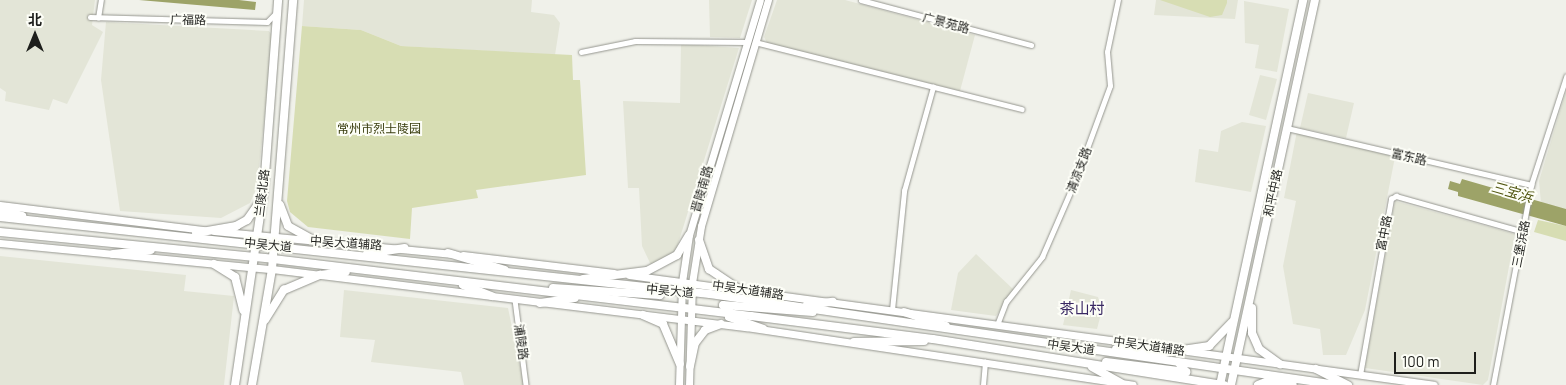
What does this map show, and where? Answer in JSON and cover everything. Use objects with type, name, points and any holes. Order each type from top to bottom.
[{"type":"main road","name":"兰陵北路","points":[[252,385],[272,270],[293,0]]},
{"type":"main road","name":"晋陵南路","points":[[679,385],[681,292],[689,236],[760,0]]},
{"type":"main road","name":"晋陵南路","points":[[689,385],[692,283],[699,240],[768,0]]},
{"type":"main road","name":"和平中路","points":[[1220,385],[1239,306],[1303,0]]},
{"type":"main road","name":"和平中路","points":[[1231,385],[1252,296],[1315,0]]},
{"type":"main road","name":"兰陵北路","points":[[236,385],[242,331],[264,188],[278,4]]},
{"type":"main road","points":[[137,231],[218,232],[247,220],[264,188]]},
{"type":"main road","points":[[279,188],[288,226],[317,242]]},
{"type":"main road","name":"中吴大道辅路","points":[[0,205],[218,232],[317,242],[405,248],[692,283],[1434,385]]},
{"type":"main road","points":[[0,210],[38,221]]},
{"type":"main road","name":"中吴大道","points":[[0,217],[692,293],[795,306],[962,332],[1338,385]]},
{"type":"main road","name":"中吴大道","points":[[0,232],[306,262],[610,298],[933,339],[1224,385]]},
{"type":"main road","points":[[577,281],[632,276],[677,255],[689,236]]},
{"type":"main road","points":[[215,253],[228,250],[220,240]]},
{"type":"main road","points":[[699,240],[709,269],[739,289]]},
{"type":"main road","points":[[0,243],[320,275],[763,329],[1133,385]]},
{"type":"main road","points":[[358,256],[405,248]]},
{"type":"main road","points":[[113,254],[188,250]]},
{"type":"main road","points":[[306,262],[299,252],[307,250]]},
{"type":"main road","points":[[448,253],[514,273]]},
{"type":"main road","points":[[214,264],[227,269],[240,286],[242,331]]},
{"type":"main road","points":[[262,326],[284,290],[320,275],[376,271]]},
{"type":"main road","points":[[432,278],[492,296]]},
{"type":"main road","points":[[533,290],[576,287],[660,295],[656,289]]},
{"type":"main road","points":[[1252,296],[1252,334],[1259,349],[1280,364]]},
{"type":"main road","points":[[540,303],[610,298]]},
{"type":"main road","points":[[795,306],[833,302]]},
{"type":"main road","points":[[733,314],[723,305],[830,312]]},
{"type":"main road","points":[[1097,350],[1162,353],[1176,349],[1209,346],[1227,332],[1239,306]]},
{"type":"main road","points":[[716,312],[763,329]]},
{"type":"main road","points":[[904,312],[962,332]]},
{"type":"main road","points":[[643,315],[663,324],[680,364]]},
{"type":"main road","points":[[690,366],[695,343],[705,330],[721,324]]},
{"type":"main road","points":[[908,336],[997,343],[992,336]]},
{"type":"main road","points":[[854,342],[933,339]]},
{"type":"main road","points":[[1034,356],[1026,348],[1127,354]]},
{"type":"main road","points":[[1067,360],[1186,372],[1177,361]]},
{"type":"main road","points":[[1086,364],[1121,383]]},
{"type":"main road","points":[[1316,369],[1348,385]]},
{"type":"main road","points":[[1258,385],[1268,381],[1293,385]]},
{"type":"street","points":[[98,18],[101,0]]},
{"type":"street","name":"广景苑路","points":[[860,0],[1032,44]]},
{"type":"street","name":"清凉支路","points":[[997,325],[1006,302],[1042,257],[1075,181],[1110,86],[1107,52],[1118,0]]},
{"type":"street","points":[[275,34],[267,22],[278,4]]},
{"type":"street","name":"广福路","points":[[90,17],[267,22]]},
{"type":"street","points":[[582,52],[635,41],[747,42]]},
{"type":"street","points":[[755,42],[1022,109]]},
{"type":"street","name":"三堡浜路","points":[[1492,385],[1524,232],[1531,185],[1566,77]]},
{"type":"street","points":[[892,310],[904,191],[933,87]]},
{"type":"street","name":"富东路","points":[[1287,128],[1531,185]]},
{"type":"street","name":"富中路","points":[[1360,375],[1391,199],[1396,196],[1524,232]]},
{"type":"street","name":"浦陵路","points":[[515,300],[526,385]]},
{"type":"street","points":[[983,385],[985,362]]},
{"type":"shaded area","points":[[0,0],[95,0],[92,25],[103,32],[67,104],[53,99],[49,110],[5,101],[6,92],[0,88]]},
{"type":"shaded area","points":[[139,0],[239,0],[256,2],[255,10]]},
{"type":"shaded area","points":[[304,0],[532,0],[531,12],[554,15],[560,23],[555,55],[401,46],[361,30],[302,26]]},
{"type":"shaded area","points":[[709,0],[752,0],[740,38],[710,37]]},
{"type":"shaded area","points":[[777,0],[845,0],[975,35],[960,91],[767,43],[764,37]]},
{"type":"shaded area","points":[[1156,0],[1238,0],[1235,19],[1154,15]]},
{"type":"shaded area","points":[[1244,1],[1289,9],[1277,72],[1255,68],[1259,45],[1245,43]]},
{"type":"shaded area","points":[[106,22],[269,31],[273,37],[257,187],[250,203],[221,218],[120,211],[101,80]]},
{"type":"shaded area","points":[[681,44],[739,48],[673,260],[651,265],[642,246],[639,188],[628,188],[623,101],[680,103]]},
{"type":"shaded area","points":[[1260,75],[1277,79],[1266,120],[1249,115]]},
{"type":"shaded area","points":[[1566,91],[1566,209],[1541,203],[1539,181]]},
{"type":"shaded area","points":[[1308,93],[1354,103],[1346,138],[1300,128]]},
{"type":"shaded area","points":[[1242,122],[1266,126],[1251,192],[1195,182],[1199,149],[1218,152],[1221,131]]},
{"type":"shaded area","points":[[1297,131],[1395,157],[1365,310],[1346,355],[1323,355],[1320,329],[1293,324],[1283,266],[1296,201],[1284,198]]},
{"type":"shaded area","points":[[1462,179],[1566,209],[1566,226],[1458,196],[1458,192],[1448,189],[1450,181],[1460,184]]},
{"type":"shaded area","points":[[1395,201],[1515,234],[1488,380],[1483,385],[1365,368]]},
{"type":"shaded area","points":[[976,254],[1014,290],[996,316],[951,310],[958,273]]},
{"type":"shaded area","points":[[0,256],[186,275],[184,291],[234,296],[224,385],[0,385]]},
{"type":"shaded area","points":[[344,290],[508,308],[524,385],[464,385],[461,372],[371,362],[375,340],[340,337]]},
{"type":"shaded area","points":[[1071,290],[1098,297],[1102,310],[1097,329],[1063,325]]},
{"type":"green space","points":[[1160,0],[1227,0],[1227,3],[1222,15],[1210,17]]},
{"type":"green space","name":"常州市烈士陵园","points":[[302,26],[361,30],[401,46],[572,55],[573,80],[580,80],[586,175],[476,190],[478,198],[412,208],[410,239],[308,227],[290,212],[287,201]]},
{"type":"green space","points":[[1538,220],[1566,226],[1566,241],[1534,232]]},
{"type":"district","name":"茶山村","points":[[1082,309]]},
{"type":"water label","name":"三宝浜","points":[[1512,192]]}]
